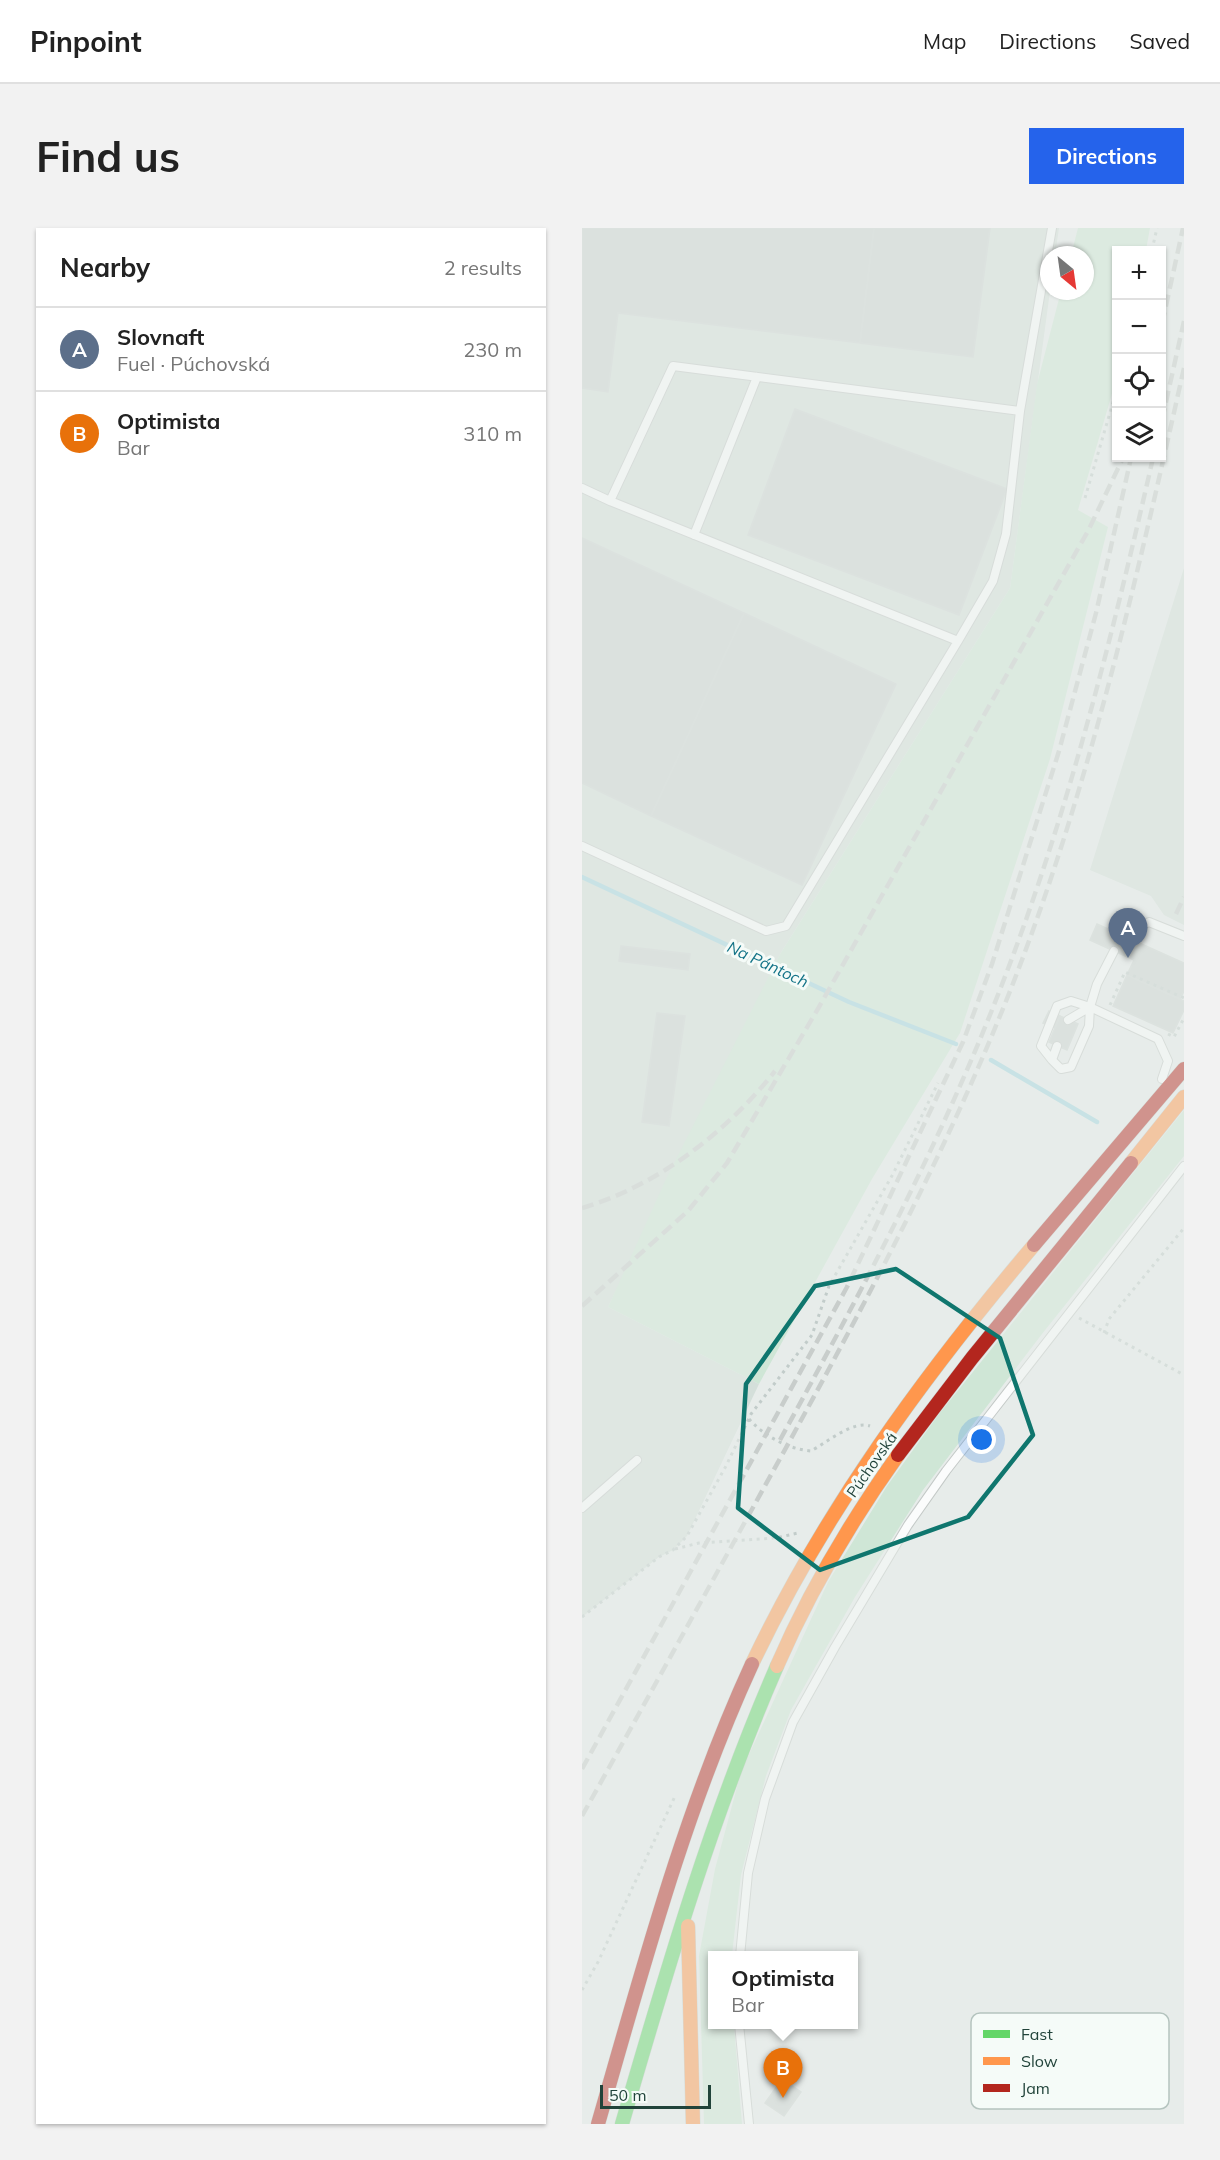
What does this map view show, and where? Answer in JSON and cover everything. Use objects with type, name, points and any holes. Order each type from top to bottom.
[{"type":"main road","name":"Púchovská","points":[[598,2124],[637,1984],[710,1763],[738,1692],[821,1533],[887,1431],[972,1320],[1184,1069]]},
{"type":"main road","name":"Púchovská","points":[[622,2124],[733,1769],[773,1672],[833,1557],[864,1505],[962,1370],[1184,1097]]},
{"type":"main road","points":[[710,1763],[733,1769]]},
{"type":"main road","points":[[687,1911],[691,1975],[693,2124]]},
{"type":"lane","points":[[582,846],[766,931],[786,926],[993,581],[1006,534],[1020,411],[1052,228]]},
{"type":"lane","points":[[610,501],[673,366],[1020,411]]},
{"type":"lane","points":[[694,535],[757,377]]},
{"type":"lane","points":[[582,488],[958,641]]},
{"type":"lane","points":[[1122,935],[1149,922],[1184,936]]},
{"type":"lane","points":[[1103,1165],[1154,1094],[1165,1074],[1168,1061],[1158,1039],[1090,1007],[1071,1001],[1057,1006],[1041,1046],[1061,1069],[1071,1067],[1089,1026],[1090,1007],[1097,984],[1114,951]]},
{"type":"lane","points":[[1068,1020],[1079,1011],[1090,1007]]},
{"type":"lane","points":[[1052,1060],[1057,1046]]},
{"type":"lane","points":[[740,1951],[748,1873],[755,1837],[778,1761],[794,1722],[835,1647],[908,1525],[946,1471],[1184,1166]]},
{"type":"lane","points":[[582,1508],[637,1460]]},
{"type":"lane","points":[[739,2029],[749,2124]]},
{"type":"path","points":[[1153,246],[1157,228]]},
{"type":"path","points":[[1086,498],[1112,406]]},
{"type":"path","points":[[1109,1007],[1125,972],[1184,998]]},
{"type":"path","points":[[1163,1032],[1174,1037],[1184,1018]]},
{"type":"path","points":[[673,1550],[687,1536],[748,1419],[812,1335],[829,1286],[893,1174],[938,1083]]},
{"type":"path","points":[[1104,1333],[1109,1318],[1184,1228]]},
{"type":"path","points":[[1070,1313],[1184,1375]]},
{"type":"path","points":[[748,1419],[760,1432],[803,1451],[811,1451],[852,1427],[864,1424],[872,1427]]},
{"type":"path","points":[[582,1617],[659,1557],[673,1550],[699,1543],[776,1538],[792,1533],[802,1533]]},
{"type":"path","points":[[582,1990],[598,1962],[675,1797]]},
{"type":"highlighted area","points":[[896,1269],[1000,1338],[1033,1435],[968,1517],[820,1570],[738,1508],[746,1384],[815,1286]]},
{"type":"shaded area","points":[[582,228],[1059,228],[1056,246],[1040,246],[1040,300],[1049,300],[1010,588],[780,954],[608,1307],[759,1384],[687,1536],[673,1550],[659,1557],[582,1617]]},
{"type":"shaded area","points":[[1184,568],[1184,925],[1164,915],[1151,896],[1090,870]]},
{"type":"green space","points":[[1078,228],[1150,228],[1147,246],[1112,246],[1112,394],[1078,510],[1108,527],[1050,759],[960,1033],[872,1179],[759,1384],[608,1307],[666,1179],[780,954],[1010,588],[1037,384],[1059,300],[1094,300],[1094,246],[1073,246]]},
{"type":"green space","points":[[1184,1110],[1184,1156],[1042,1334],[923,1490],[855,1597],[791,1710],[766,1776],[741,1875],[732,1951],[708,1951],[708,2029],[734,2029],[742,2124],[704,2124],[699,1956],[715,1869],[741,1772],[828,1582],[887,1486],[939,1414]]},
{"type":"building","points":[[582,228],[874,228],[860,343],[618,313],[608,392],[582,388]]},
{"type":"building","points":[[874,228],[990,228],[973,357],[860,343]]},
{"type":"building","points":[[795,409],[1007,489],[959,615],[748,535]]},
{"type":"building","points":[[582,538],[744,613],[651,816],[582,783]]},
{"type":"building","points":[[744,613],[896,684],[802,885],[651,816]]},
{"type":"building","points":[[1097,924],[1184,963],[1184,991],[1180,999],[1127,975],[1134,960],[1090,940]]},
{"type":"building","points":[[621,946],[690,954],[688,970],[619,961]]},
{"type":"building","points":[[1127,975],[1184,1001],[1184,1010],[1173,1033],[1113,1006]]},
{"type":"building","points":[[1049,1011],[1060,1016],[1055,1028],[1043,1023]]},
{"type":"building","points":[[657,1013],[685,1016],[669,1126],[642,1122]]},
{"type":"building","points":[[1060,1016],[1078,1024],[1067,1050],[1049,1042]]},
{"type":"building","points":[[782,2079],[801,2092],[784,2116],[765,2103]]},
{"type":"waterway","name":"Na Pántoch","points":[[582,877],[849,1002],[956,1044]]},
{"type":"waterway","name":"Na Pántoch","points":[[991,1060],[1097,1122]]},
{"type":"railway","points":[[1166,306],[1183,228]]},
{"type":"railway","points":[[1165,408],[1184,321]]},
{"type":"railway","points":[[582,1816],[875,1282],[933,1166],[987,1047],[1040,911],[1088,758],[1129,603],[1184,368]]},
{"type":"railway","points":[[582,1306],[688,1211],[727,1163],[819,1007],[1088,531],[1121,462]]},
{"type":"railway","points":[[582,1769],[847,1287],[963,1042],[992,964],[1059,751],[1096,613],[1130,462]]},
{"type":"railway","points":[[780,1440],[926,1161],[1001,987],[1047,857],[1087,725],[1152,462]]},
{"type":"railway","points":[[1176,914],[1184,897]]},
{"type":"railway","points":[[582,1208],[637,1186],[689,1154],[735,1115],[775,1071]]},
{"type":"traffic: fast","points":[[622,2124],[711,1836],[777,1666]]},
{"type":"traffic: slow","points":[[1131,1163],[1184,1097]]},
{"type":"traffic: slow","points":[[752,1664],[811,1552],[844,1498],[916,1394],[1034,1245]]},
{"type":"traffic: slow","points":[[777,1666],[789,1638],[832,1558],[898,1455]]},
{"type":"traffic: slow","points":[[688,1926],[693,2124]]},
{"type":"traffic: jam","points":[[1034,1245],[1184,1069]]},
{"type":"traffic: jam","points":[[898,1455],[972,1358],[1131,1163]]},
{"type":"traffic: jam","points":[[598,2124],[685,1833],[752,1664]]},
{"type":"place","name":"Slovnaft","points":[[1128,958]]},
{"type":"place","name":"Optimista","points":[[783,2098]]}]
